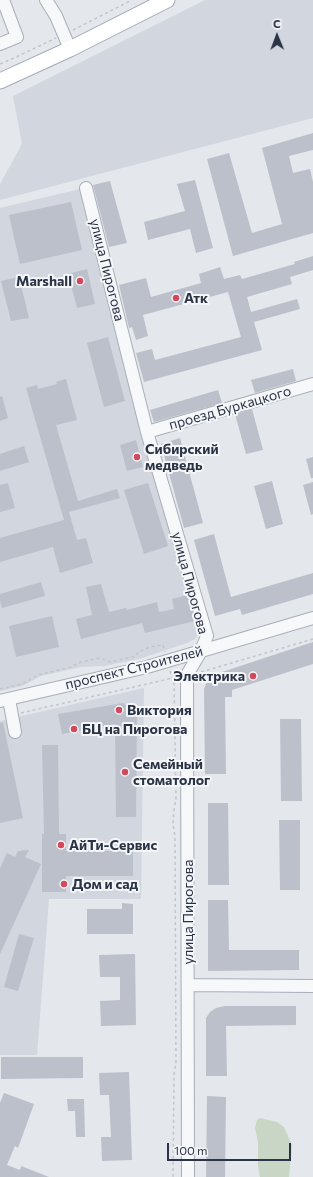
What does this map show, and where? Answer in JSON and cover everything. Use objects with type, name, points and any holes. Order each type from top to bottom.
[{"type":"main road","points":[[0,81],[70,49],[168,0]]},
{"type":"street","points":[[0,44],[17,37],[3,0]]},
{"type":"street","points":[[46,0],[56,16],[70,49]]},
{"type":"street","name":"улица Пирогова","points":[[86,188],[147,432],[207,636],[201,651],[187,675],[188,1177]]},
{"type":"street","name":"проезд Буркацкого","points":[[147,432],[313,384]]},
{"type":"street","name":"проспект Строителей","points":[[4,700],[147,667],[313,618]]},
{"type":"street","points":[[4,700],[11,716],[15,732]]},
{"type":"street","points":[[188,985],[313,986]]},
{"type":"path","points":[[11,716],[201,672],[313,639]]},
{"type":"path","points":[[0,689],[22,684],[38,675],[71,667],[81,662],[100,658],[111,662],[136,656],[138,652],[150,647],[164,645],[174,682],[176,798],[173,823],[175,837],[176,1063],[174,1074],[173,1177]]},
{"type":"shaded area","points":[[205,0],[313,0],[313,118],[0,200],[0,184],[22,144],[13,96]]},
{"type":"shaded area","points":[[80,189],[200,628],[199,634],[195,639],[139,659],[104,666],[81,667],[41,676],[22,686],[0,691],[0,208]]},
{"type":"shaded area","points":[[144,688],[141,899],[49,899],[37,1055],[0,1055],[0,721]]},
{"type":"green space","points":[[260,1118],[277,1122],[284,1127],[292,1145],[289,1177],[260,1177],[258,1166],[258,1142],[255,1128],[257,1120]]},
{"type":"building","points":[[313,133],[313,150],[289,156],[293,173],[310,169],[313,182],[313,233],[233,256],[207,159],[229,153],[252,233],[282,224],[262,148]]},
{"type":"building","points":[[195,180],[213,248],[196,253],[190,229],[148,240],[144,222],[185,211],[177,184]]},
{"type":"building","points":[[110,181],[127,243],[109,247],[93,185]]},
{"type":"building","points":[[71,202],[82,250],[20,264],[9,215]]},
{"type":"building","points":[[313,256],[313,270],[290,277],[292,284],[247,297],[251,312],[297,299],[300,309],[254,322],[262,350],[144,382],[136,353],[152,349],[155,360],[241,337],[228,292],[143,315],[148,336],[136,340],[132,327],[129,328],[119,285],[146,278],[151,297],[201,283],[199,274],[220,267],[224,279],[240,275],[242,279],[295,264],[294,262]]},
{"type":"building","points":[[87,269],[95,304],[77,308],[68,274]]},
{"type":"building","points":[[19,277],[29,318],[11,321],[1,281]]},
{"type":"building","points":[[108,337],[125,401],[104,407],[87,343]]},
{"type":"building","points":[[293,369],[296,381],[255,393],[251,380]]},
{"type":"building","points":[[66,379],[77,420],[56,425],[78,501],[117,489],[120,498],[69,512],[77,540],[86,538],[93,563],[60,573],[53,547],[0,562],[0,538],[64,520],[26,388],[37,385],[38,389],[57,384],[56,382]]},
{"type":"building","points":[[218,390],[222,403],[154,422],[150,410]]},
{"type":"building","points":[[2,396],[8,418],[0,421],[0,397]]},
{"type":"building","points":[[252,409],[263,450],[246,454],[235,414]]},
{"type":"building","points":[[180,438],[203,523],[184,528],[161,444]]},
{"type":"building","points":[[136,440],[143,467],[127,471],[120,445]]},
{"type":"building","points":[[24,446],[29,462],[0,471],[0,454]]},
{"type":"building","points":[[313,457],[313,478],[311,478],[306,459]]},
{"type":"building","points":[[272,481],[283,524],[266,529],[254,486]]},
{"type":"building","points":[[313,482],[313,514],[311,515],[303,485]]},
{"type":"building","points":[[8,483],[15,508],[0,512],[0,485]]},
{"type":"building","points":[[148,483],[168,546],[144,554],[124,490]]},
{"type":"building","points":[[214,534],[231,597],[313,573],[313,594],[242,615],[240,609],[215,616],[194,540]]},
{"type":"building","points":[[41,582],[45,596],[2,608],[0,594]]},
{"type":"building","points":[[101,584],[109,612],[126,608],[127,610],[157,602],[159,612],[174,609],[172,599],[187,595],[195,621],[145,633],[142,623],[81,639],[76,619],[92,615],[86,587]]},
{"type":"building","points":[[52,616],[59,647],[16,657],[9,626]]},
{"type":"building","points":[[313,642],[313,664],[232,690],[232,697],[225,697],[226,774],[205,774],[204,689],[206,684],[212,677],[222,672]]},
{"type":"building","name":"БЦ на Пирогова","points":[[123,703],[137,715],[136,817],[116,817],[115,724],[62,734],[58,714]]},
{"type":"building","points":[[280,719],[301,719],[302,801],[281,801]]},
{"type":"building","points":[[3,722],[23,818],[0,823],[0,723]]},
{"type":"building","points":[[42,745],[58,745],[59,834],[66,834],[66,851],[133,851],[133,876],[66,876],[66,892],[42,892],[42,834],[44,834]]},
{"type":"building","points":[[208,803],[228,803],[229,885],[208,885]]},
{"type":"building","points":[[279,820],[300,820],[300,890],[280,890]]},
{"type":"building","points":[[29,850],[25,857],[41,864],[0,954],[0,868],[7,853],[15,857],[18,851]]},
{"type":"building","points":[[208,900],[228,900],[229,950],[299,950],[299,970],[208,971]]},
{"type":"building","points":[[122,903],[133,904],[133,934],[87,934],[87,909],[122,909]]},
{"type":"building","points":[[19,934],[34,938],[18,991],[4,987]]},
{"type":"building","points":[[135,954],[136,1025],[101,1026],[100,1001],[120,1000],[120,977],[100,977],[99,955]]},
{"type":"building","points":[[225,1006],[296,1006],[296,1025],[226,1026],[227,1076],[206,1076],[206,1018],[210,1012],[216,1008]]},
{"type":"building","points":[[1,1057],[83,1057],[83,1078],[1,1079]]},
{"type":"building","points":[[129,1072],[132,1160],[102,1161],[101,1137],[111,1137],[109,1095],[100,1095],[99,1073]]},
{"type":"building","points":[[4,1093],[34,1104],[18,1148],[15,1146],[7,1165],[20,1170],[21,1166],[49,1177],[0,1177],[0,1103]]},
{"type":"building","points":[[207,1096],[226,1097],[225,1177],[206,1177]]},
{"type":"building","points":[[67,1099],[84,1099],[85,1137],[76,1137],[75,1111],[68,1111]]},
{"type":"place","name":"Marshall","points":[[80,281]]},
{"type":"place","name":"Атк","points":[[176,298]]},
{"type":"place","name":"Сибирский медведь","points":[[137,457]]},
{"type":"place","name":"Электрика","points":[[253,676]]},
{"type":"place","name":"Виктория","points":[[119,710]]},
{"type":"place","name":"БЦ на Пирогова","points":[[74,729]]},
{"type":"place","name":"Семейный стоматолог","points":[[125,772]]},
{"type":"place","name":"АйТи-Сервис","points":[[61,845]]},
{"type":"place","name":"Дом и сад","points":[[64,884]]}]
